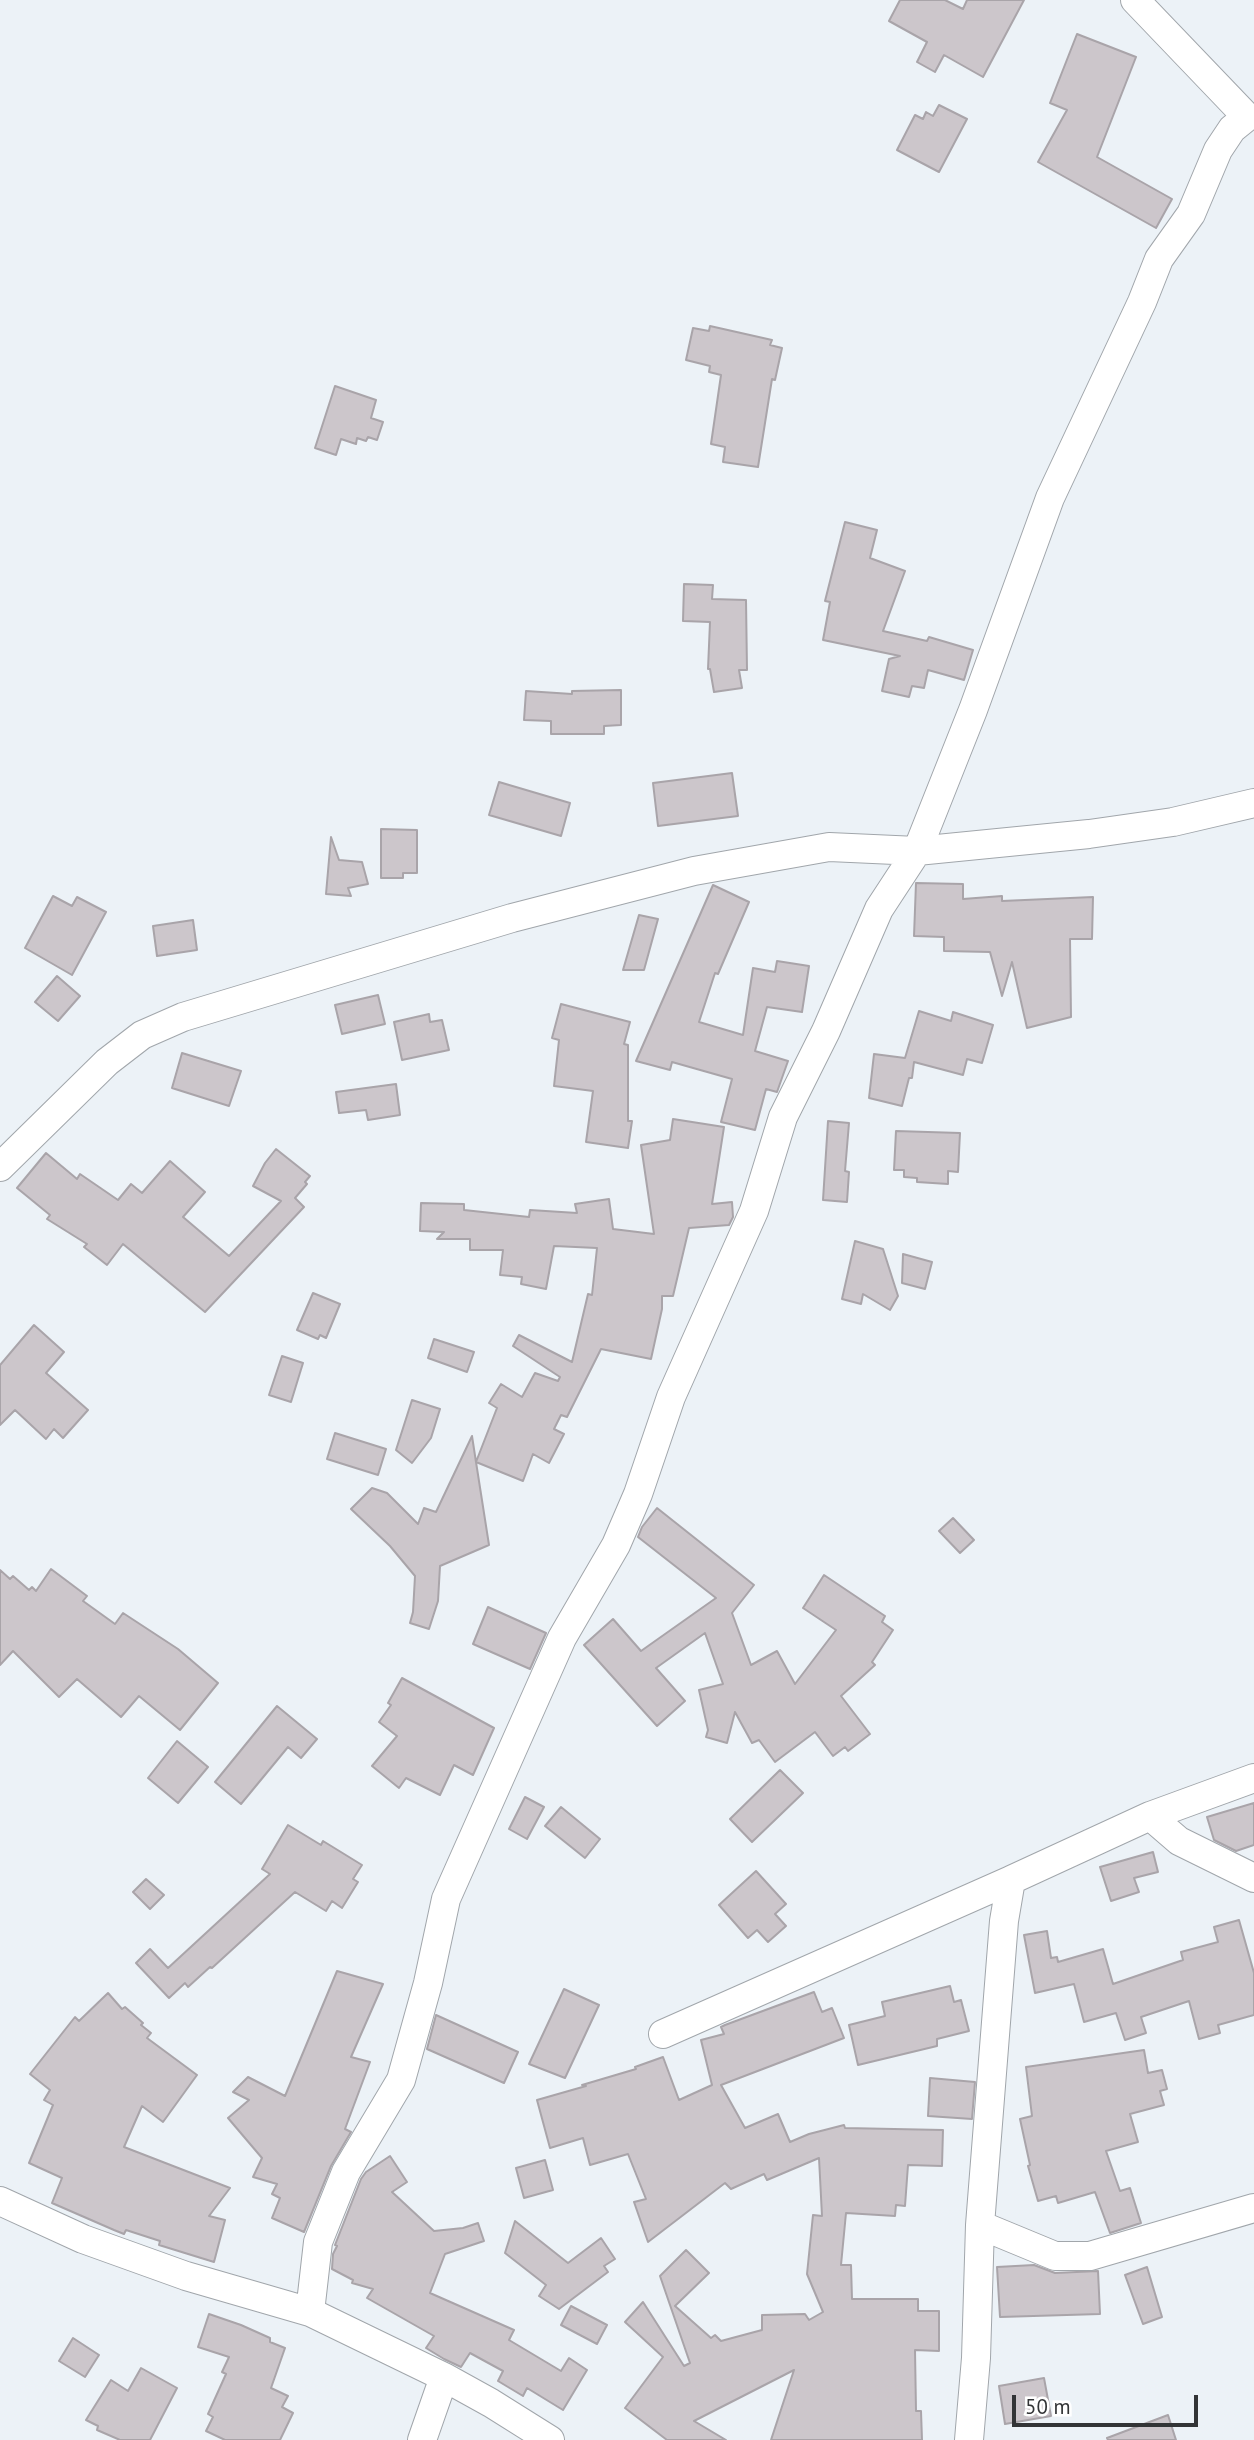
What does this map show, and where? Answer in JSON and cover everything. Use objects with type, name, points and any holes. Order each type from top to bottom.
[{"type":"street","points":[[310,2312],[318,2242],[346,2172],[401,2080],[428,1983],[446,1899],[562,1638],[615,1545],[638,1494],[671,1397],[754,1211],[783,1117],[826,1031],[879,909],[917,851],[974,710],[1050,498],[1142,302],[1159,259],[1191,214],[1218,150],[1233,129],[1251,114],[1135,0]]},
{"type":"street","points":[[0,1167],[107,1062],[142,1035],[183,1017],[512,918],[694,871],[829,846],[917,851],[1090,834],[1149,825],[1254,803]]},
{"type":"street","points":[[663,2034],[1150,1816],[1254,1778]]},
{"type":"street","points":[[1150,1816],[1179,1841],[1254,1878]]},
{"type":"street","points":[[970,2440],[976,2358],[980,2225],[1004,1921],[1011,1880]]},
{"type":"street","points":[[0,2200],[95,2244],[186,2276],[310,2312],[444,2377],[550,2440]]},
{"type":"street","points":[[980,2225],[1055,2256],[1090,2256],[1254,2208]]},
{"type":"street","points":[[422,2440],[444,2377]]},
{"type":"building","points":[[900,0],[945,0],[963,9],[967,0],[1024,0],[983,77],[944,55],[935,72],[917,62],[927,42],[889,21]]},
{"type":"building","points":[[1077,34],[1136,57],[1097,157],[1172,199],[1156,228],[1038,162],[1067,110],[1050,103]]},
{"type":"building","points":[[939,105],[967,119],[939,172],[897,150],[915,115],[923,119],[926,112],[933,116]]},
{"type":"building","points":[[710,326],[772,340],[770,345],[782,348],[775,380],[772,379],[758,467],[723,462],[725,447],[711,444],[721,375],[709,372],[710,366],[686,360],[693,328],[709,331]]},
{"type":"building","points":[[335,386],[376,400],[371,418],[383,422],[377,440],[357,438],[356,444],[341,439],[336,455],[315,448]]},
{"type":"building","points":[[845,522],[877,530],[870,558],[905,571],[883,631],[927,641],[929,637],[973,650],[964,680],[928,670],[924,688],[912,686],[909,697],[882,691],[889,659],[900,656],[823,640],[830,602],[825,601]]},
{"type":"building","points":[[684,584],[713,585],[712,599],[746,600],[747,670],[739,670],[742,688],[714,692],[708,669],[710,622],[683,621]]},
{"type":"building","points":[[621,690],[621,725],[604,726],[604,734],[551,734],[551,721],[524,720],[526,691],[572,694],[572,691]]},
{"type":"building","points":[[732,773],[738,816],[658,826],[653,783]]},
{"type":"building","points":[[499,782],[570,803],[561,836],[489,815]]},
{"type":"building","points":[[381,829],[417,830],[417,873],[403,873],[403,878],[381,878]]},
{"type":"building","points":[[331,837],[339,860],[362,862],[368,884],[348,888],[351,896],[326,894]]},
{"type":"building","points":[[916,883],[963,884],[963,899],[1002,896],[1002,901],[1093,897],[1092,939],[1070,939],[1071,1017],[1027,1028],[1012,962],[1002,996],[990,952],[944,951],[944,937],[914,936]]},
{"type":"building","points":[[713,885],[749,902],[718,974],[715,973],[699,1022],[743,1035],[753,968],[775,972],[777,961],[809,966],[802,1012],[767,1007],[755,1051],[788,1061],[777,1092],[766,1089],[755,1130],[721,1122],[732,1079],[672,1062],[670,1070],[636,1061]]},
{"type":"building","points":[[53,896],[72,906],[77,897],[106,912],[72,975],[25,948]]},
{"type":"building","points":[[639,915],[658,919],[644,970],[623,970]]},
{"type":"building","points":[[193,920],[197,950],[157,956],[153,926]]},
{"type":"building","points":[[57,976],[80,996],[58,1021],[35,1002]]},
{"type":"building","points":[[378,995],[385,1024],[342,1034],[335,1005]]},
{"type":"building","points":[[561,1004],[630,1022],[624,1044],[628,1045],[628,1121],[632,1121],[628,1148],[586,1142],[593,1091],[554,1086],[559,1040],[552,1038]]},
{"type":"building","points":[[919,1011],[951,1021],[953,1012],[993,1025],[982,1063],[967,1059],[963,1075],[914,1062],[912,1078],[909,1078],[902,1106],[869,1098],[874,1054],[905,1058]]},
{"type":"building","points":[[429,1014],[430,1022],[442,1020],[449,1050],[402,1060],[394,1022]]},
{"type":"building","points":[[182,1053],[241,1071],[229,1106],[172,1088]]},
{"type":"building","points":[[396,1084],[400,1115],[368,1120],[366,1110],[339,1113],[336,1092]]},
{"type":"building","points":[[673,1119],[724,1127],[712,1204],[732,1202],[733,1217],[729,1225],[689,1228],[673,1296],[662,1296],[662,1309],[651,1359],[601,1349],[567,1417],[561,1415],[554,1429],[564,1434],[549,1463],[533,1454],[523,1481],[476,1462],[497,1408],[489,1403],[501,1384],[522,1397],[535,1373],[558,1381],[560,1377],[513,1346],[519,1335],[572,1362],[588,1294],[592,1295],[597,1248],[554,1246],[546,1289],[521,1284],[522,1277],[500,1275],[503,1250],[470,1250],[470,1239],[437,1239],[444,1232],[420,1231],[421,1203],[464,1204],[464,1210],[529,1217],[530,1210],[577,1213],[575,1204],[609,1199],[613,1229],[654,1234],[641,1145],[670,1140]]},
{"type":"building","points":[[828,1121],[849,1123],[845,1171],[849,1172],[847,1202],[823,1200]]},
{"type":"building","points":[[896,1131],[960,1133],[958,1172],[948,1171],[948,1184],[917,1182],[917,1178],[904,1177],[904,1170],[894,1170]]},
{"type":"building","points":[[276,1149],[310,1176],[295,1198],[304,1207],[205,1312],[123,1244],[107,1265],[84,1247],[87,1244],[47,1219],[50,1215],[17,1188],[46,1153],[77,1179],[80,1174],[118,1200],[131,1184],[142,1193],[170,1161],[205,1192],[183,1217],[229,1256],[281,1201],[253,1186]]},
{"type":"building","points":[[855,1241],[883,1249],[898,1296],[890,1310],[863,1294],[861,1304],[842,1299]]},
{"type":"building","points":[[903,1254],[932,1262],[925,1289],[902,1283]]},
{"type":"building","points":[[313,1293],[340,1304],[326,1338],[320,1335],[318,1339],[297,1330]]},
{"type":"building","points":[[34,1325],[64,1352],[46,1373],[88,1410],[63,1438],[54,1429],[46,1439],[15,1410],[0,1425],[0,1365]]},
{"type":"building","points":[[434,1339],[474,1352],[467,1372],[428,1358]]},
{"type":"building","points":[[282,1356],[303,1363],[291,1402],[269,1395]]},
{"type":"building","points":[[412,1400],[440,1409],[431,1438],[412,1463],[396,1450]]},
{"type":"building","points":[[335,1433],[386,1449],[378,1475],[327,1459]]},
{"type":"building","points":[[472,1436],[489,1545],[440,1566],[438,1601],[429,1629],[410,1623],[415,1576],[390,1546],[351,1509],[372,1488],[387,1493],[418,1524],[424,1508],[436,1512]]},
{"type":"building","points":[[657,1508],[754,1585],[732,1613],[751,1665],[777,1651],[795,1684],[836,1630],[803,1608],[824,1575],[885,1616],[882,1622],[893,1630],[872,1662],[875,1665],[841,1696],[870,1734],[848,1751],[845,1747],[833,1756],[815,1732],[775,1762],[759,1740],[752,1743],[735,1712],[727,1743],[706,1737],[708,1730],[699,1690],[723,1684],[705,1633],[656,1668],[685,1701],[657,1726],[584,1645],[613,1619],[641,1651],[716,1598],[638,1537],[642,1527]]},
{"type":"building","points":[[953,1518],[974,1540],[960,1553],[939,1531]]},
{"type":"building","points":[[51,1569],[87,1596],[83,1601],[115,1624],[123,1613],[178,1649],[218,1683],[180,1730],[139,1696],[121,1717],[77,1679],[59,1697],[13,1651],[0,1665],[0,1570],[10,1579],[13,1576],[29,1590],[32,1587],[36,1591]]},
{"type":"building","points":[[488,1607],[546,1633],[530,1669],[473,1644]]},
{"type":"building","points":[[402,1678],[494,1728],[473,1775],[454,1765],[440,1795],[406,1778],[399,1788],[372,1766],[397,1736],[379,1722],[391,1705],[388,1703]]},
{"type":"building","points":[[277,1706],[317,1739],[301,1758],[288,1747],[241,1804],[215,1782]]},
{"type":"building","points":[[177,1741],[208,1767],[178,1803],[148,1778]]},
{"type":"building","points":[[780,1770],[803,1793],[752,1842],[730,1819]]},
{"type":"building","points":[[525,1797],[544,1807],[527,1839],[509,1829]]},
{"type":"building","points":[[1254,1803],[1254,1845],[1236,1851],[1214,1840],[1207,1817]]},
{"type":"building","points":[[561,1807],[600,1839],[585,1858],[545,1826]]},
{"type":"building","points":[[288,1825],[321,1845],[323,1841],[362,1865],[353,1879],[358,1882],[342,1908],[332,1901],[326,1911],[295,1892],[212,1968],[188,1987],[185,1983],[169,1998],[136,1963],[150,1949],[168,1968],[270,1874],[262,1869]]},
{"type":"building","points":[[1153,1852],[1158,1872],[1134,1878],[1139,1892],[1111,1901],[1100,1867]]},
{"type":"building","points":[[756,1871],[786,1904],[775,1914],[786,1926],[768,1942],[757,1930],[748,1938],[719,1905]]},
{"type":"building","points":[[146,1879],[164,1895],[150,1909],[133,1892]]},
{"type":"building","points":[[1239,1920],[1254,1973],[1254,2015],[1218,2025],[1220,2033],[1199,2039],[1189,2001],[1141,2017],[1146,2033],[1125,2040],[1116,2013],[1084,2022],[1074,1984],[1035,1993],[1024,1935],[1047,1931],[1051,1958],[1057,1957],[1058,1962],[1103,1949],[1113,1984],[1183,1960],[1181,1952],[1218,1942],[1214,1927]]},
{"type":"building","points":[[337,1971],[383,1984],[351,2057],[370,2062],[345,2129],[351,2132],[331,2166],[304,2232],[272,2218],[280,2198],[272,2194],[277,2184],[253,2177],[262,2158],[228,2118],[249,2100],[233,2092],[248,2077],[285,2096]]},
{"type":"building","points":[[950,1986],[954,2002],[961,2000],[969,2031],[937,2039],[937,2046],[858,2065],[849,2025],[885,2016],[882,2002]]},
{"type":"building","points":[[564,1989],[599,2005],[565,2078],[529,2064]]},
{"type":"building","points":[[814,1992],[822,2012],[832,2008],[844,2038],[721,2085],[745,2128],[778,2114],[790,2142],[844,2125],[845,2128],[943,2130],[942,2166],[908,2165],[905,2206],[896,2205],[895,2216],[846,2213],[841,2265],[851,2265],[852,2299],[918,2299],[918,2311],[939,2311],[939,2351],[915,2350],[916,2411],[921,2411],[922,2440],[771,2440],[794,2370],[694,2421],[726,2440],[667,2440],[625,2408],[663,2357],[625,2322],[643,2302],[684,2366],[690,2363],[660,2276],[686,2250],[709,2273],[675,2306],[711,2338],[715,2335],[721,2341],[762,2330],[762,2315],[805,2314],[809,2320],[823,2312],[807,2274],[813,2215],[822,2216],[819,2158],[767,2180],[764,2174],[731,2189],[725,2183],[648,2242],[634,2202],[646,2199],[628,2154],[590,2165],[583,2138],[550,2148],[537,2100],[636,2069],[635,2067],[663,2057],[679,2100],[712,2085],[701,2040],[724,2034],[721,2027],[725,2025]]},
{"type":"building","points":[[108,1993],[122,2009],[125,2007],[143,2023],[141,2025],[151,2033],[147,2038],[197,2075],[163,2122],[142,2106],[124,2147],[230,2188],[209,2216],[225,2220],[214,2262],[159,2245],[160,2241],[126,2230],[124,2234],[52,2203],[62,2178],[29,2163],[53,2105],[44,2100],[50,2090],[30,2074],[75,2017],[79,2021]]},
{"type":"building","points":[[436,2015],[518,2052],[504,2083],[427,2049]]},
{"type":"building","points":[[1144,2050],[1148,2073],[1162,2070],[1167,2089],[1160,2091],[1164,2105],[1130,2114],[1138,2142],[1106,2151],[1120,2191],[1130,2188],[1141,2223],[1110,2233],[1095,2192],[1058,2203],[1056,2196],[1038,2201],[1028,2166],[1030,2165],[1020,2119],[1032,2116],[1026,2067]]},
{"type":"building","points":[[930,2078],[975,2082],[972,2119],[928,2116]]},
{"type":"building","points":[[390,2156],[407,2182],[392,2192],[434,2231],[463,2228],[478,2223],[484,2241],[445,2254],[430,2293],[514,2330],[509,2340],[561,2371],[569,2358],[587,2370],[563,2410],[527,2388],[523,2396],[498,2381],[503,2371],[470,2353],[461,2367],[444,2359],[426,2348],[434,2336],[367,2298],[373,2289],[352,2283],[353,2280],[332,2269],[333,2254],[337,2246],[335,2245],[361,2179],[366,2172]]},
{"type":"building","points":[[545,2160],[553,2190],[524,2198],[516,2168]]},
{"type":"building","points":[[515,2221],[568,2263],[601,2238],[615,2259],[604,2266],[608,2272],[559,2309],[539,2296],[546,2285],[505,2253]]},
{"type":"building","points":[[1034,2265],[1055,2273],[1098,2271],[1100,2314],[1000,2317],[997,2267]]},
{"type":"building","points":[[1147,2267],[1162,2317],[1143,2324],[1125,2275]]},
{"type":"building","points":[[571,2306],[607,2325],[597,2344],[561,2325]]},
{"type":"building","points":[[209,2314],[241,2325],[285,2348],[271,2388],[288,2396],[282,2407],[293,2413],[280,2440],[225,2440],[206,2431],[213,2417],[208,2414],[226,2374],[222,2372],[229,2357],[198,2347]]},
{"type":"building","points":[[73,2338],[99,2355],[85,2377],[59,2361]]},
{"type":"building","points":[[141,2368],[177,2388],[150,2440],[120,2440],[97,2430],[98,2426],[86,2420],[111,2380],[128,2391]]},
{"type":"building","points":[[1044,2378],[1051,2416],[1005,2424],[999,2386]]},
{"type":"building","points":[[1168,2415],[1176,2440],[1107,2438]]}]
